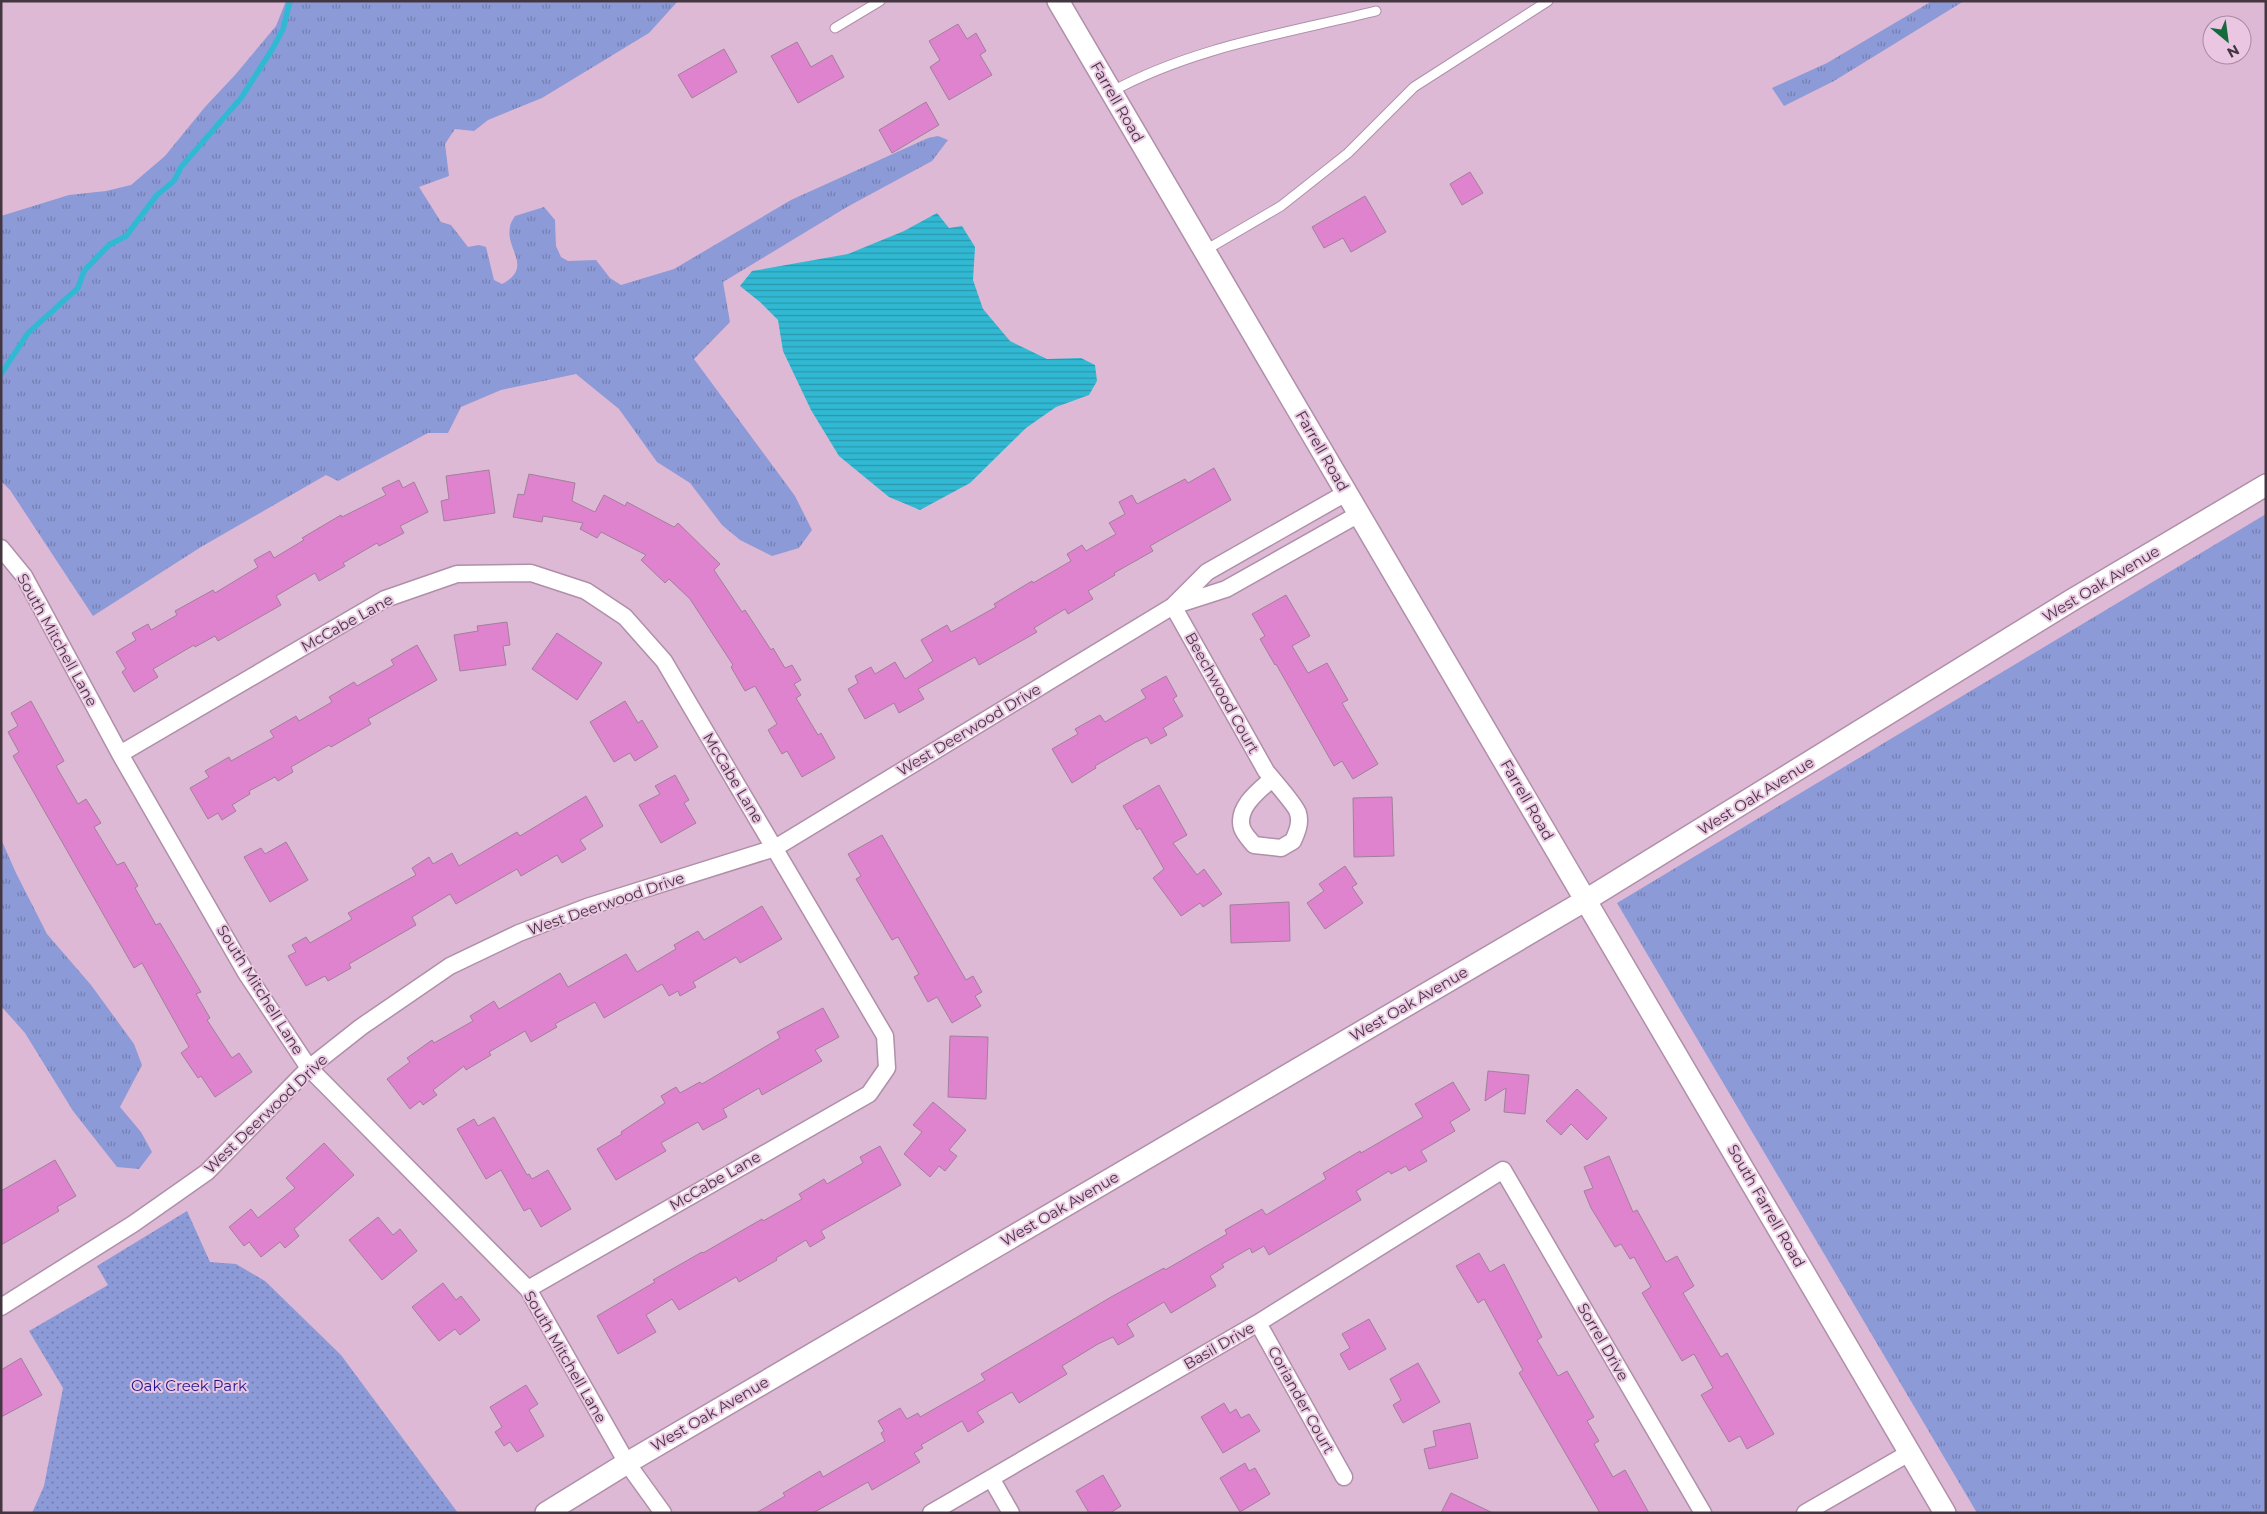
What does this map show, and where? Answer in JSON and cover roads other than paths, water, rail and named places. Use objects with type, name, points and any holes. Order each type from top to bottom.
[{"type":"street","name":"Farrell Road","points":[[1058,1],[1586,900]]},
{"type":"street","name":"West Oak Avenue","points":[[546,1513],[627,1463],[1586,900],[2072,600],[2266,485]]},
{"type":"street","name":"West Deerwood Drive","points":[[1173,606],[1207,572],[1346,494]]},
{"type":"street","name":"West Deerwood Drive","points":[[1,1307],[133,1224],[207,1172],[309,1068],[361,1027],[450,966],[519,934],[587,907],[775,848],[1173,606],[1226,589],[1359,514]]},
{"type":"street","name":"South Mitchell Lane","points":[[1,548],[24,576],[120,754],[246,973],[309,1068],[528,1289],[627,1463],[662,1513]]},
{"type":"street","name":"McCabe Lane","points":[[120,754],[385,600],[457,574],[532,573],[586,591],[625,617],[664,662],[885,1036],[888,1068],[868,1094],[528,1289]]},
{"type":"street","name":"Beechwood Court","points":[[1173,606],[1272,779]]},
{"type":"street","name":"South Farrell Road","points":[[1586,900],[1944,1513]]},
{"type":"street","name":"Basil Drive","points":[[931,1513],[1258,1323],[1503,1170]]},
{"type":"street","name":"Sorrel Drive","points":[[1503,1170],[1703,1513]]},
{"type":"street","name":"Coriander Court","points":[[1258,1323],[1344,1477]]},
{"type":"street","points":[[1805,1513],[1910,1453]]},
{"type":"street","points":[[991,1478],[1011,1513]]},
{"type":"lane","points":[[835,28],[880,1]]},
{"type":"lane","points":[[1204,251],[1281,206],[1348,152],[1414,87],[1548,1]]},
{"type":"lane","points":[[1111,92],[1150,73],[1242,42],[1376,11]]},
{"type":"waterway","points":[[1,374],[28,333],[78,288],[84,271],[109,245],[126,236],[157,195],[174,181],[181,167],[241,98],[283,29],[290,1]]},
{"type":"park label","name":"Oak Creek Park","points":[[189,1386]]}]
